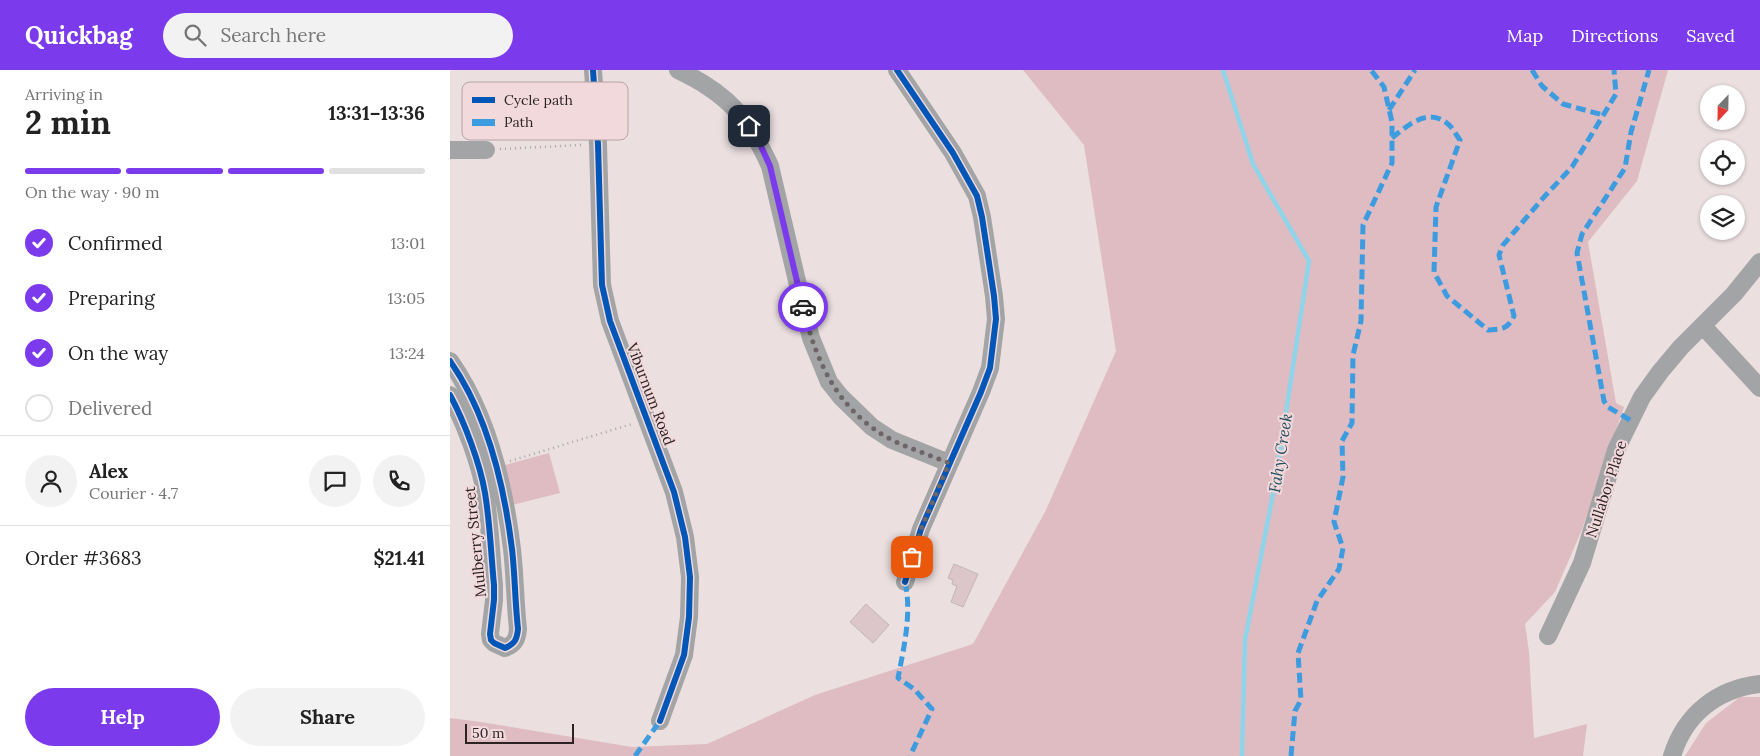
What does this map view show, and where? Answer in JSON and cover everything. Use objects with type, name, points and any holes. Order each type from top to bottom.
[{"type":"street","points":[[678,70],[698,79],[734,107],[760,144],[770,166],[812,338],[829,382],[841,397],[872,427],[892,440],[949,463]]},
{"type":"street","points":[[897,70],[953,153],[977,196],[982,217],[996,319],[990,368],[921,529],[905,582]]},
{"type":"street","name":"Viburnum Road","points":[[598,140],[602,285],[610,321],[674,492],[685,537],[690,577],[690,617],[684,655],[660,721]]},
{"type":"street","points":[[450,150],[486,150]]},
{"type":"street","name":"Nullabor Place","points":[[1548,636],[1582,563],[1610,466],[1642,397],[1681,347],[1734,294],[1760,262]]},
{"type":"street","points":[[1703,326],[1760,388]]},
{"type":"street","name":"Mulberry Street","points":[[450,361],[478,411],[496,464],[512,548],[518,629],[515,642],[505,648],[494,643],[490,634],[494,585],[484,486],[461,419],[450,395]]},
{"type":"street","points":[[1672,756],[1680,735],[1701,708],[1732,690],[1760,684]]},
{"type":"path","points":[[486,150],[598,144]]},
{"type":"path","points":[[496,464],[532,455],[648,419]]},
{"type":"shaded area","points":[[1023,70],[1668,70],[1637,181],[1588,242],[1616,403],[1624,407],[1581,532],[1555,592],[1525,624],[1529,652],[1534,738],[1587,724],[1583,756],[450,756],[450,718],[632,747],[707,744],[815,695],[973,644],[1046,510],[1116,351],[1084,145]]},
{"type":"shaded area","points":[[549,453],[560,493],[512,505],[502,466]]},
{"type":"shaded area","points":[[1740,697],[1760,697],[1760,756],[1685,756],[1706,723]]},
{"type":"building","points":[[954,564],[978,574],[963,607],[951,602],[957,586],[952,584],[953,580],[948,578]]},
{"type":"building","points":[[866,604],[889,625],[873,643],[850,622]]},
{"type":"waterway","name":"Fahy Creek","points":[[1223,70],[1253,164],[1309,261],[1276,478],[1245,640],[1242,756]]},
{"type":"marked path","points":[[1291,756],[1295,711],[1301,700],[1298,653],[1317,601],[1339,569],[1343,548],[1334,522],[1343,477],[1342,441],[1352,423],[1353,355],[1361,321],[1363,225],[1392,163],[1392,122],[1384,87],[1371,70]]},
{"type":"marked path","points":[[1389,110],[1415,70]]},
{"type":"marked path","points":[[1532,70],[1542,86],[1563,104],[1603,115]]},
{"type":"marked path","points":[[1392,138],[1411,123],[1433,117],[1441,119],[1448,124],[1460,140],[1436,207],[1434,272],[1447,296],[1488,330],[1501,329],[1509,324],[1514,316],[1499,255],[1503,245],[1572,167],[1616,94],[1614,70]]},
{"type":"marked path","points":[[1630,420],[1608,407],[1604,401],[1577,253],[1582,234],[1625,168],[1631,132],[1649,70]]},
{"type":"marked path","points":[[905,582],[908,606],[905,642],[898,678],[914,689],[932,709],[910,756]]},
{"type":"marked path","points":[[635,756],[660,721]]},
{"type":"cycle path","points":[[593,70],[594,82]]},
{"type":"cycle path","points":[[897,70],[953,153],[977,196],[982,217],[996,319],[990,368],[921,529],[905,582]]},
{"type":"cycle path","points":[[598,140],[602,285],[610,321],[674,492],[685,537],[690,577],[689,617],[684,655],[660,721]]},
{"type":"cycle path","points":[[450,361],[475,404],[484,427],[499,475],[509,524],[518,629],[515,641],[505,648],[494,643],[491,640],[490,634],[494,585],[483,481],[471,442],[450,395]]},
{"type":"way so far","points":[[803,307],[820,362],[829,382],[841,397],[872,427],[892,440],[949,463],[921,529],[912,557]]},
{"type":"route","points":[[749,126],[770,166],[803,307]]}]
